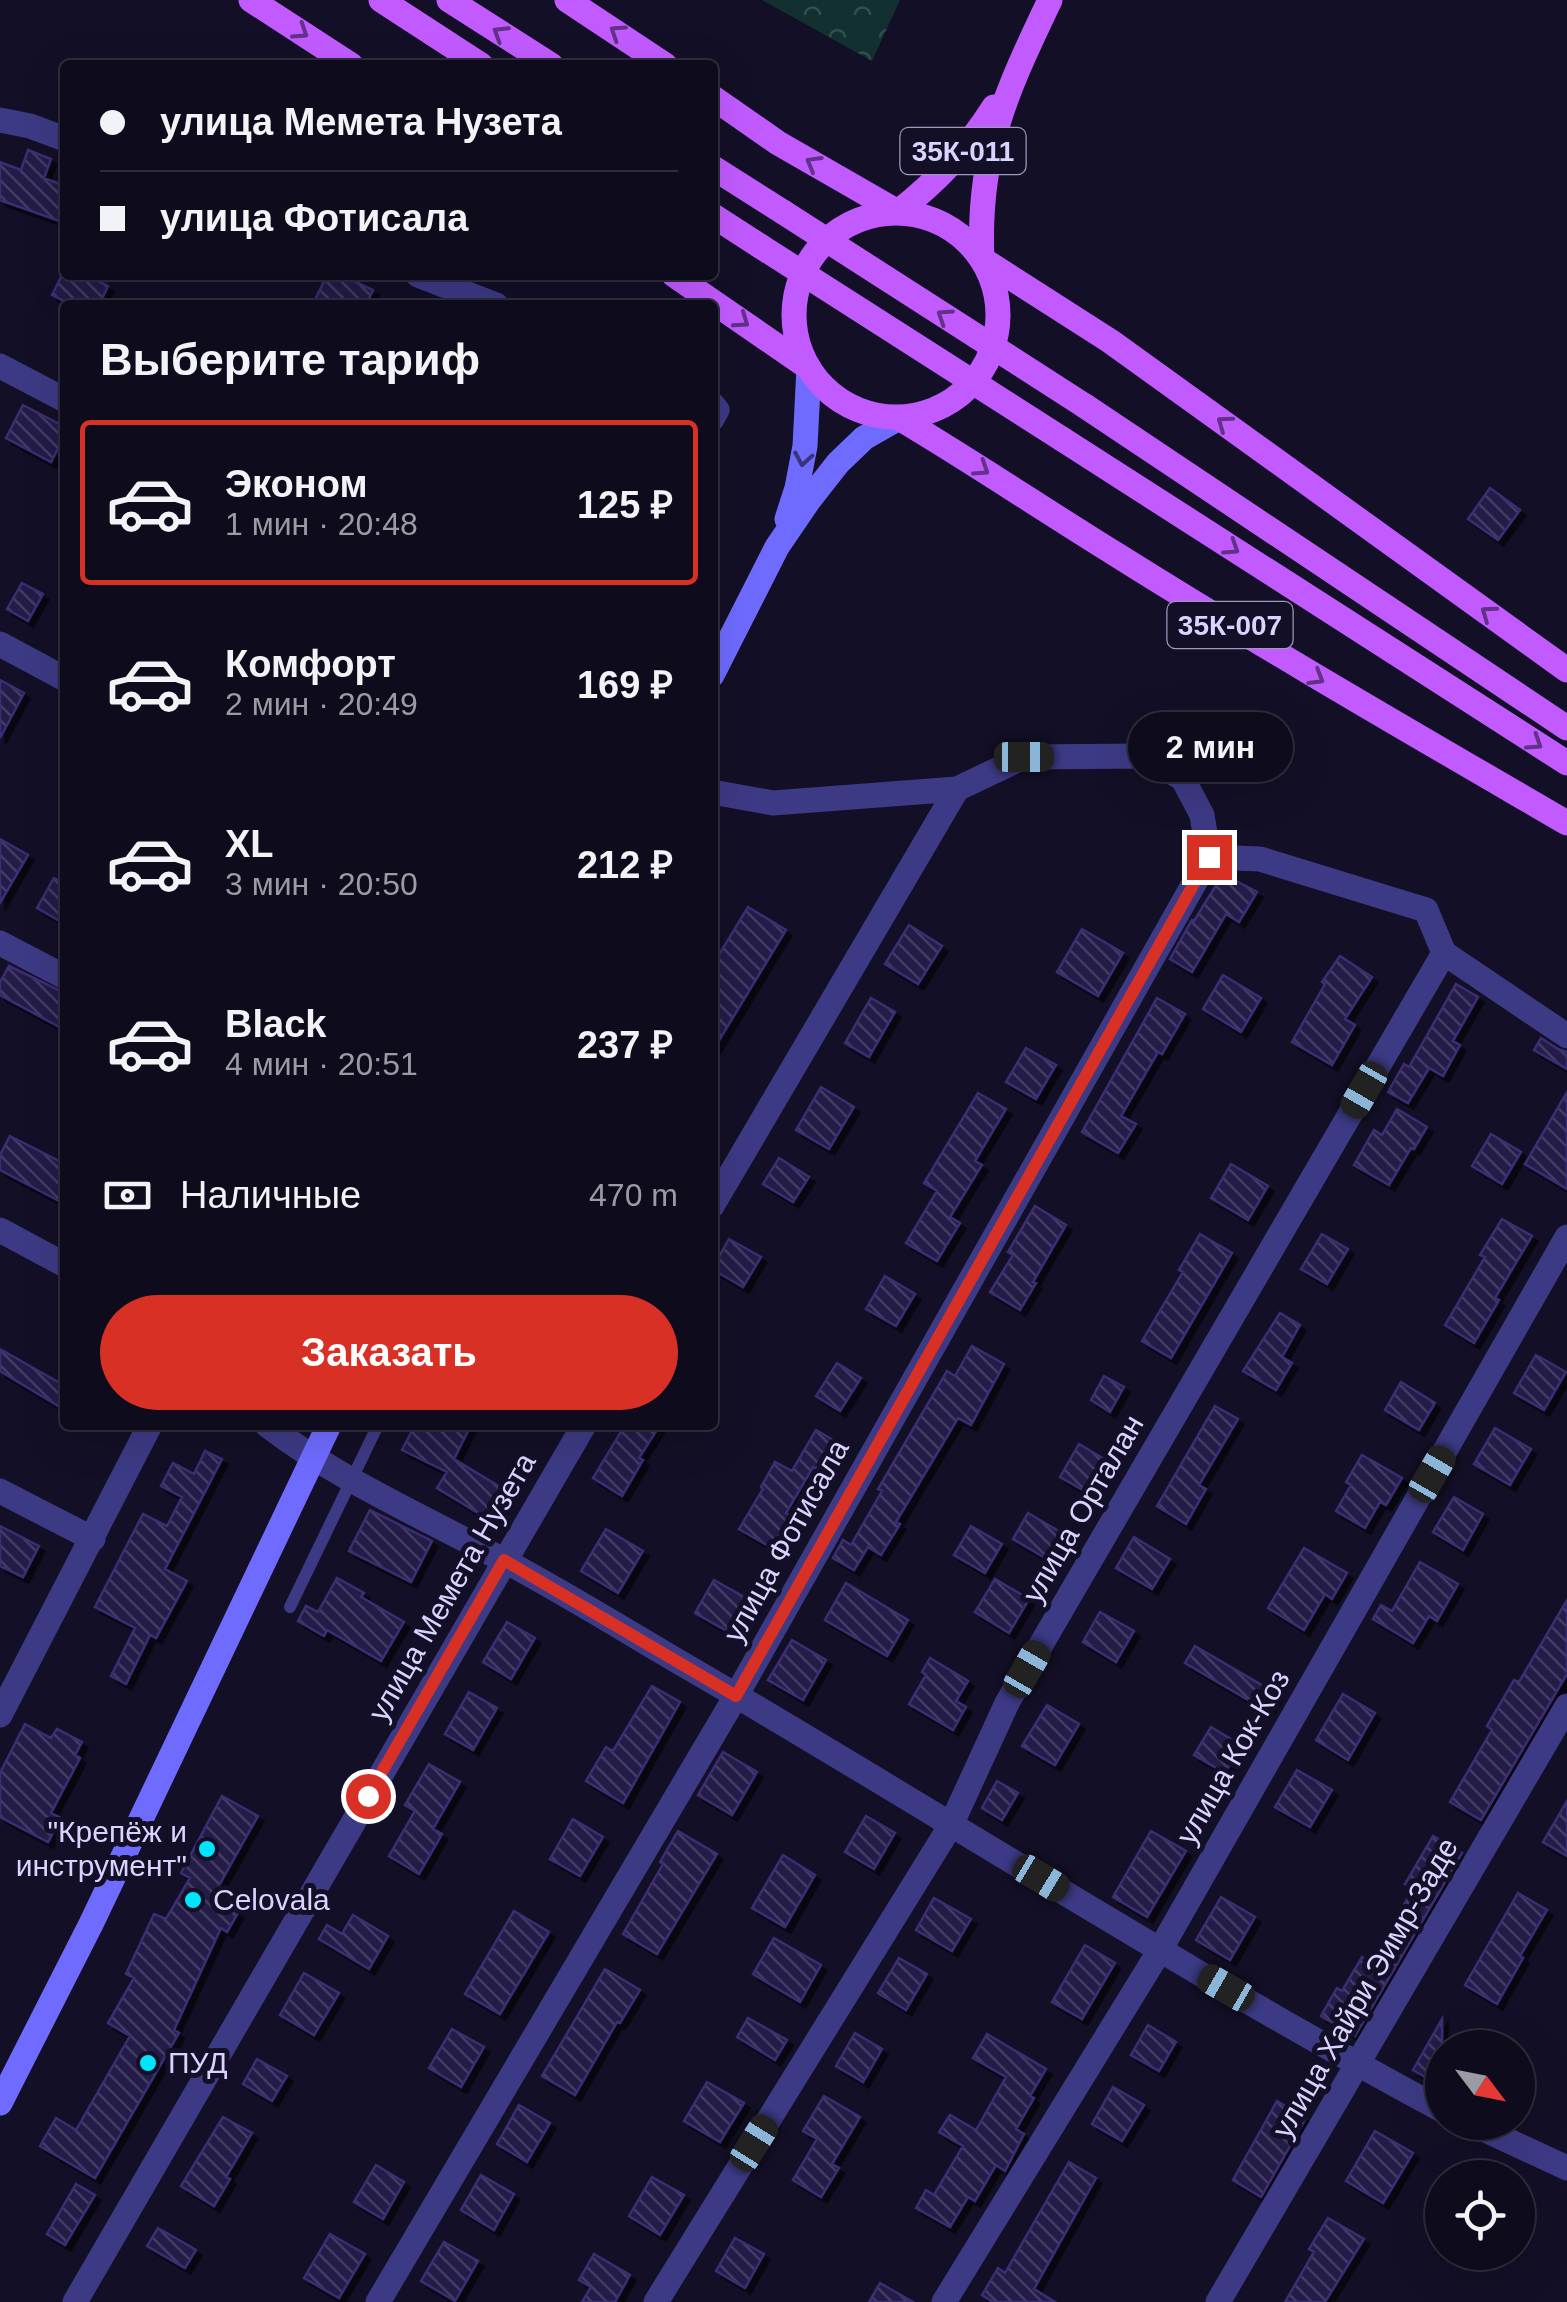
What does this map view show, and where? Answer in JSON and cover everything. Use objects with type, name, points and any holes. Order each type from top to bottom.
[{"type":"main road","points":[[251,0],[343,60]]},
{"type":"main road","points":[[381,0],[473,60]]},
{"type":"main road","points":[[449,0],[543,60]]},
{"type":"main road","points":[[567,0],[657,60]]},
{"type":"main road","name":"35К-011","points":[[898,212],[952,165],[984,122],[1013,78],[1050,0]]},
{"type":"main road","points":[[982,259],[980,218],[984,181],[990,146],[1013,78]]},
{"type":"main road","points":[[718,102],[898,212]]},
{"type":"main road","points":[[718,172],[1085,406],[1567,728]]},
{"type":"main road","points":[[871,214],[928,216],[955,230],[982,259],[997,295],[999,322],[994,348],[982,372],[964,392],[942,407],[899,418],[868,414],[840,402],[818,382],[800,354],[792,319],[797,284],[813,253],[838,229],[871,214]]},
{"type":"main road","name":"35К-007","points":[[718,219],[1567,764]]},
{"type":"main road","points":[[982,259],[1110,341],[1567,670]]},
{"type":"main road","points":[[681,280],[710,300]]},
{"type":"main road","points":[[718,305],[809,368]]},
{"type":"main road","points":[[777,547],[798,488],[806,446],[809,368]]},
{"type":"main road","points":[[718,663],[777,547],[809,500],[864,438],[899,418]]},
{"type":"main road","name":"35К-007","points":[[899,418],[1332,687],[1567,823]]},
{"type":"main road","points":[[0,2103],[91,1924],[326,1430]]},
{"type":"street","points":[[0,120],[60,137]]},
{"type":"street","points":[[431,280],[483,300]]},
{"type":"street","points":[[0,366],[60,397]]},
{"type":"street","points":[[0,644],[60,677]]},
{"type":"street","points":[[718,793],[774,803],[957,789],[1024,757],[1146,756],[1184,779],[1202,815],[1209,857],[1260,859],[1426,910],[1444,953],[1567,1036]]},
{"type":"street","points":[[718,1196],[957,789]]},
{"type":"street","name":"улица Фотисала","points":[[378,2302],[736,1696],[1209,857]]},
{"type":"street","points":[[0,943],[60,974]]},
{"type":"street","name":"улица Орталан","points":[[656,2302],[952,1825],[1008,1704],[1444,953]]},
{"type":"street","points":[[0,1230],[60,1263]]},
{"type":"street","name":"улица Кок-Коз","points":[[944,2302],[1160,1950],[1567,1237]]},
{"type":"street","points":[[0,1716],[148,1430]]},
{"type":"street","points":[[275,1430],[312,1458],[504,1560],[1160,1950],[1425,2101]]},
{"type":"street","name":"улица Мемета Нузета","points":[[75,2302],[581,1430]]},
{"type":"street","points":[[0,1490],[93,1539]]},
{"type":"street","name":"улица Хайри Эимр-Заде","points":[[1218,2302],[1567,1706]]},
{"type":"street","points":[[1507,2140],[1567,2168]]},
{"type":"lane","points":[[290,1607],[376,1430]]},
{"type":"green space","points":[[762,0],[900,0],[872,61]]},
{"type":"building","points":[[28,150],[51,159],[44,178],[60,184],[60,221],[0,200],[0,162],[21,170]]},
{"type":"building","points":[[60,279],[96,280],[108,286],[101,300],[62,300],[52,295]]},
{"type":"building","points":[[325,280],[352,280],[373,290],[368,300],[315,300]]},
{"type":"building","points":[[23,405],[60,424],[60,445],[51,462],[6,438]]},
{"type":"building","points":[[1490,488],[1520,510],[1498,540],[1468,519]]},
{"type":"building","points":[[22,583],[43,594],[28,621],[7,609]]},
{"type":"building","points":[[0,680],[24,693],[0,738]]},
{"type":"building","points":[[0,839],[28,855],[0,903]]},
{"type":"building","points":[[1223,874],[1257,892],[1239,922],[1226,914],[1192,972],[1170,959]]},
{"type":"building","points":[[54,878],[60,881],[60,921],[37,908]]},
{"type":"building","points":[[748,907],[786,930],[718,1042],[718,956]]},
{"type":"building","points":[[909,925],[942,946],[918,984],[885,964]]},
{"type":"building","points":[[1082,929],[1123,953],[1098,996],[1057,972]]},
{"type":"building","points":[[1340,956],[1372,977],[1345,1019],[1355,1025],[1332,1065],[1292,1042],[1325,984],[1322,982]]},
{"type":"building","points":[[9,966],[60,991],[60,1027],[0,995],[0,982]]},
{"type":"building","points":[[1223,975],[1261,998],[1241,1032],[1203,1009]]},
{"type":"building","points":[[1456,984],[1478,997],[1453,1041],[1460,1045],[1443,1076],[1429,1068],[1408,1103],[1388,1092],[1404,1064],[1409,1067]]},
{"type":"building","points":[[871,998],[895,1012],[869,1057],[845,1043]]},
{"type":"building","points":[[1157,998],[1185,1014],[1121,1116],[1136,1124],[1118,1153],[1082,1132]]},
{"type":"building","points":[[1541,1038],[1567,1052],[1567,1069],[1534,1050]]},
{"type":"building","points":[[1026,1048],[1056,1065],[1036,1099],[1006,1082]]},
{"type":"building","points":[[821,1087],[854,1107],[829,1149],[796,1130]]},
{"type":"building","points":[[1567,1092],[1567,1189],[1525,1164]]},
{"type":"building","points":[[978,1093],[1006,1109],[975,1161],[982,1165],[950,1217],[960,1223],[937,1261],[906,1243],[937,1191],[924,1183]]},
{"type":"building","points":[[1397,1109],[1427,1127],[1389,1185],[1354,1165],[1374,1130],[1382,1135]]},
{"type":"building","points":[[1491,1134],[1521,1152],[1502,1184],[1472,1166]]},
{"type":"building","points":[[10,1136],[60,1161],[60,1201],[0,1170],[0,1155]]},
{"type":"building","points":[[779,1158],[809,1177],[793,1202],[763,1184]]},
{"type":"building","points":[[1231,1164],[1268,1186],[1248,1220],[1211,1198]]},
{"type":"building","points":[[1035,1206],[1066,1225],[1020,1310],[990,1292],[1013,1255],[1008,1252]]},
{"type":"building","points":[[1502,1219],[1532,1236],[1474,1343],[1445,1325],[1485,1257],[1480,1255]]},
{"type":"building","points":[[1200,1234],[1232,1253],[1171,1358],[1142,1341],[1183,1272],[1179,1270]]},
{"type":"building","points":[[1322,1234],[1348,1249],[1327,1284],[1301,1269]]},
{"type":"building","points":[[729,1239],[761,1257],[743,1287],[718,1272],[718,1258]]},
{"type":"building","points":[[885,1276],[915,1294],[896,1326],[866,1309]]},
{"type":"building","points":[[1280,1313],[1300,1325],[1282,1357],[1292,1363],[1276,1390],[1243,1371]]},
{"type":"building","points":[[972,1346],[1004,1364],[971,1425],[958,1418],[896,1522],[900,1524],[881,1555],[868,1547],[854,1570],[833,1558],[843,1540],[851,1545],[882,1491],[878,1489],[947,1371],[955,1376]]},
{"type":"building","points":[[0,1349],[60,1383],[60,1407],[0,1371]]},
{"type":"building","points":[[1536,1355],[1566,1372],[1544,1410],[1514,1393]]},
{"type":"building","points":[[837,1363],[861,1378],[840,1411],[816,1396]]},
{"type":"building","points":[[1104,1376],[1124,1387],[1110,1412],[1091,1400]]},
{"type":"building","points":[[1401,1382],[1435,1403],[1419,1430],[1385,1410]]},
{"type":"building","points":[[1215,1406],[1238,1419],[1199,1485],[1206,1489],[1186,1524],[1157,1506]]},
{"type":"building","points":[[1495,1428],[1531,1449],[1510,1485],[1474,1464]]},
{"type":"building","points":[[412,1430],[468,1430],[454,1459],[505,1490],[488,1519],[437,1488],[447,1472],[402,1450]]},
{"type":"building","points":[[622,1430],[657,1430],[622,1496],[593,1478]]},
{"type":"building","points":[[816,1430],[833,1440],[786,1513],[791,1516],[772,1548],[739,1529],[775,1462],[792,1471]]},
{"type":"building","points":[[1079,1444],[1109,1462],[1090,1494],[1060,1477]]},
{"type":"building","points":[[205,1451],[222,1459],[165,1569],[187,1581],[156,1638],[150,1635],[126,1684],[111,1676],[135,1628],[95,1607],[143,1514],[167,1526],[182,1497],[161,1486],[173,1463],[194,1474]]},
{"type":"building","points":[[1362,1455],[1402,1478],[1386,1505],[1380,1502],[1365,1528],[1336,1511],[1351,1485],[1346,1482]]},
{"type":"building","points":[[1454,1497],[1483,1514],[1463,1550],[1433,1532]]},
{"type":"building","points":[[370,1510],[432,1541],[411,1582],[349,1551]]},
{"type":"building","points":[[1028,1513],[1067,1536],[1052,1562],[1013,1539]]},
{"type":"building","points":[[0,1526],[39,1546],[23,1577],[0,1566]]},
{"type":"building","points":[[971,1526],[1002,1544],[985,1573],[954,1555]]},
{"type":"building","points":[[606,1529],[643,1551],[618,1593],[581,1571]]},
{"type":"building","points":[[1134,1537],[1170,1559],[1152,1589],[1116,1568]]},
{"type":"building","points":[[1304,1548],[1347,1573],[1332,1599],[1325,1594],[1304,1630],[1268,1608]]},
{"type":"building","points":[[1420,1562],[1458,1584],[1437,1621],[1429,1616],[1413,1643],[1373,1619],[1381,1605],[1392,1611]]},
{"type":"building","points":[[337,1578],[404,1622],[381,1661],[327,1630],[324,1636],[298,1621],[306,1606],[318,1612]]},
{"type":"building","points":[[995,1579],[1029,1599],[1009,1633],[975,1612]]},
{"type":"building","points":[[714,1580],[746,1598],[727,1631],[695,1613]]},
{"type":"building","points":[[846,1583],[908,1620],[887,1656],[825,1620]]},
{"type":"building","points":[[1567,1600],[1567,1674],[1481,1820],[1450,1802],[1492,1730],[1487,1726],[1514,1680],[1519,1682]]},
{"type":"building","points":[[1100,1612],[1134,1631],[1116,1662],[1083,1642]]},
{"type":"building","points":[[507,1622],[535,1638],[511,1679],[483,1662]]},
{"type":"building","points":[[792,1640],[826,1660],[803,1700],[768,1680]]},
{"type":"building","points":[[1195,1646],[1277,1694],[1267,1711],[1185,1663]]},
{"type":"building","points":[[930,1658],[968,1681],[956,1701],[966,1707],[953,1730],[909,1704],[926,1675],[922,1672]]},
{"type":"building","points":[[652,1686],[680,1702],[623,1803],[586,1781],[606,1747],[613,1751]]},
{"type":"building","points":[[469,1692],[497,1708],[473,1750],[445,1734]]},
{"type":"building","points":[[1343,1694],[1375,1713],[1348,1760],[1316,1740]]},
{"type":"building","points":[[1047,1705],[1079,1724],[1055,1765],[1022,1746]]},
{"type":"building","points":[[25,1724],[51,1738],[57,1729],[82,1742],[75,1755],[80,1758],[51,1813],[61,1818],[48,1842],[0,1817],[0,1773]]},
{"type":"building","points":[[1211,1727],[1241,1745],[1225,1773],[1194,1755]]},
{"type":"building","points":[[723,1752],[757,1772],[732,1815],[698,1795]]},
{"type":"building","points":[[429,1764],[460,1782],[433,1829],[442,1834],[419,1874],[389,1856],[415,1811],[405,1805]]},
{"type":"building","points":[[1297,1770],[1332,1790],[1310,1827],[1275,1807]]},
{"type":"building","points":[[997,1781],[1018,1793],[1002,1820],[982,1808]]},
{"type":"building","points":[[222,1796],[258,1816],[212,1898],[238,1913],[227,1932],[221,1928],[174,2030],[179,2033],[95,2178],[40,2146],[56,2118],[76,2130],[130,2036],[108,2023],[134,1978],[126,1974],[154,1914],[166,1919],[190,1878],[181,1873]]},
{"type":"building","points":[[1567,1801],[1567,1856],[1543,1842]]},
{"type":"building","points":[[866,1816],[895,1833],[874,1869],[845,1852]]},
{"type":"building","points":[[573,1819],[603,1837],[580,1876],[550,1859]]},
{"type":"building","points":[[678,1831],[717,1854],[657,1954],[623,1934]]},
{"type":"building","points":[[1151,1831],[1186,1851],[1147,1917],[1113,1897]]},
{"type":"building","points":[[1433,1836],[1462,1853],[1355,2036],[1321,2016],[1362,1957],[1371,1962],[1413,1889],[1405,1884]]},
{"type":"building","points":[[783,1855],[815,1875],[785,1927],[752,1908]]},
{"type":"building","points":[[1518,1893],[1547,1910],[1497,2004],[1465,1985]]},
{"type":"building","points":[[1221,1897],[1255,1917],[1230,1960],[1196,1940]]},
{"type":"building","points":[[934,1898],[971,1919],[952,1951],[916,1930]]},
{"type":"building","points":[[514,1911],[549,1932],[500,2014],[465,1994]]},
{"type":"building","points":[[353,1915],[388,1936],[369,1969],[319,1939],[327,1925],[342,1934]]},
{"type":"building","points":[[774,1938],[821,1965],[800,2002],[753,1974]]},
{"type":"building","points":[[1085,1945],[1115,1963],[1082,2019],[1052,2002]]},
{"type":"building","points":[[899,1958],[927,1974],[906,2010],[878,1993]]},
{"type":"building","points":[[605,1969],[640,1990],[575,2095],[542,2076]]},
{"type":"building","points":[[304,1973],[339,1993],[314,2035],[280,2015]]},
{"type":"building","points":[[748,2018],[787,2040],[775,2060],[737,2037]]},
{"type":"building","points":[[1148,2025],[1176,2042],[1159,2071],[1131,2055]]},
{"type":"building","points":[[452,2029],[484,2047],[461,2087],[429,2068]]},
{"type":"building","points":[[855,2033],[882,2049],[863,2082],[836,2066]]},
{"type":"building","points":[[987,2034],[1046,2069],[1016,2129],[1024,2134],[1005,2171],[996,2165],[975,2201],[968,2197],[950,2227],[916,2208],[926,2190],[934,2195],[963,2146],[939,2132],[950,2115],[976,2130],[1006,2077],[973,2058]]},
{"type":"building","points":[[1425,2049],[1425,2077],[1413,2070]]},
{"type":"building","points":[[257,2059],[287,2076],[272,2101],[243,2084]]},
{"type":"building","points":[[707,2082],[744,2103],[720,2142],[684,2121]]},
{"type":"building","points":[[1113,2087],[1144,2105],[1122,2141],[1092,2124]]},
{"type":"building","points":[[824,2096],[860,2117],[832,2164],[839,2168],[821,2197],[793,2180],[817,2139],[803,2131]]},
{"type":"building","points":[[1277,2101],[1306,2118],[1261,2197],[1233,2180]]},
{"type":"building","points":[[519,2105],[550,2123],[527,2162],[497,2144]]},
{"type":"building","points":[[223,2117],[252,2133],[214,2206],[181,2186]]},
{"type":"building","points":[[1375,2131],[1413,2153],[1383,2203],[1346,2181]]},
{"type":"building","points":[[1069,2162],[1096,2178],[1034,2289],[1055,2302],[993,2302],[982,2295],[998,2268],[1005,2273]]},
{"type":"building","points":[[376,2165],[404,2182],[383,2219],[354,2202]]},
{"type":"building","points":[[481,2175],[514,2194],[494,2230],[461,2210]]},
{"type":"building","points":[[652,2177],[684,2195],[660,2235],[629,2216]]},
{"type":"building","points":[[76,2184],[95,2195],[65,2245],[47,2234]]},
{"type":"building","points":[[1328,2218],[1364,2239],[1325,2302],[1285,2302],[1314,2252],[1309,2249]]},
{"type":"building","points":[[158,2228],[196,2250],[185,2268],[147,2246]]},
{"type":"building","points":[[330,2234],[365,2254],[339,2298],[304,2278]]},
{"type":"building","points":[[735,2238],[764,2254],[745,2288],[716,2271]]},
{"type":"building","points":[[444,2242],[478,2261],[455,2301],[421,2281]]},
{"type":"building","points":[[594,2254],[630,2275],[615,2302],[582,2302],[591,2287],[579,2280]]},
{"type":"building","points":[[880,2283],[913,2302],[869,2302]]},
{"type":"place","name":"\"Крепёж и инструмент\"","points":[[207,1849]]},
{"type":"place","name":"Celovala","points":[[193,1900]]},
{"type":"place","name":"ПУД","points":[[148,2063]]},
{"type":"route","points":[[368,1796],[504,1560],[736,1696],[1209,857]]}]
